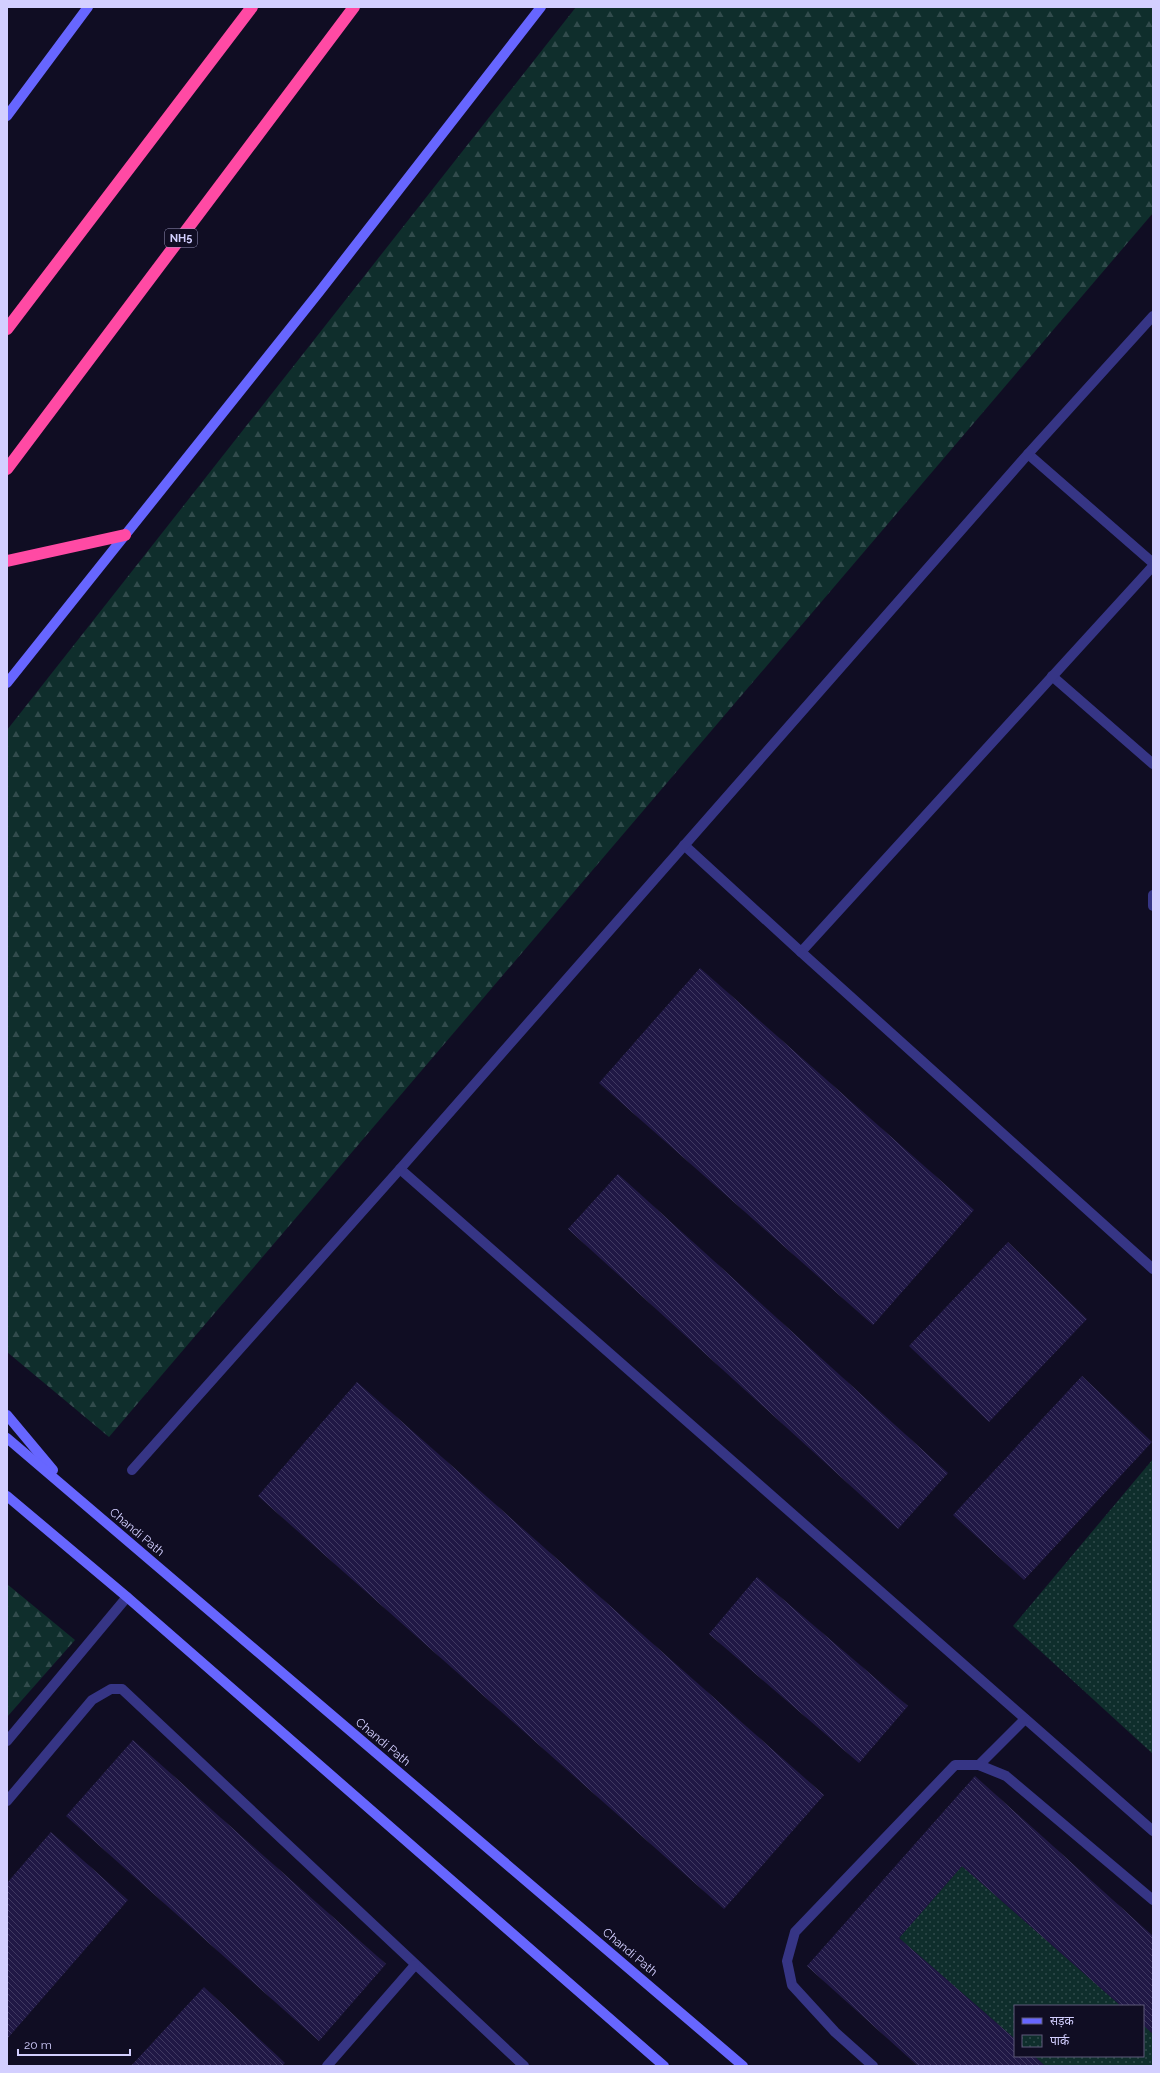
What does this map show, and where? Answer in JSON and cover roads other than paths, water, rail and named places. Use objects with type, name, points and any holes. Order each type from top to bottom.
[{"type":"highway","points":[[7,329],[252,7]]},
{"type":"highway","name":"NH5","points":[[7,469],[354,7]]},
{"type":"highway","points":[[7,561],[126,535]]},
{"type":"main road","points":[[7,116],[88,7]]},
{"type":"main road","points":[[7,683],[126,535],[542,7]]},
{"type":"main road","points":[[7,1415],[33,1448],[83,1503]]},
{"type":"main road","name":"Chandi Path","points":[[7,1438],[743,2066]]},
{"type":"main road","points":[[7,1496],[127,1598],[664,2066]]},
{"type":"street","points":[[132,1470],[400,1169],[1028,454],[1153,316]]},
{"type":"street","points":[[801,952],[1153,564],[1028,454]]},
{"type":"street","points":[[1052,676],[1153,764]]},
{"type":"street","points":[[684,845],[1153,1269]]},
{"type":"street","points":[[1153,895],[1153,906]]},
{"type":"street","points":[[400,1169],[1153,1831]]},
{"type":"street","points":[[7,1741],[127,1598]]},
{"type":"street","points":[[7,1801],[92,1700],[111,1689],[122,1689],[524,2066]]},
{"type":"street","points":[[979,1765],[1025,1718]]},
{"type":"street","points":[[873,2066],[835,2032],[792,1985],[787,1961],[795,1932],[954,1765],[979,1765],[1006,1776],[1153,1900]]},
{"type":"street","points":[[327,2066],[415,1965]]}]
